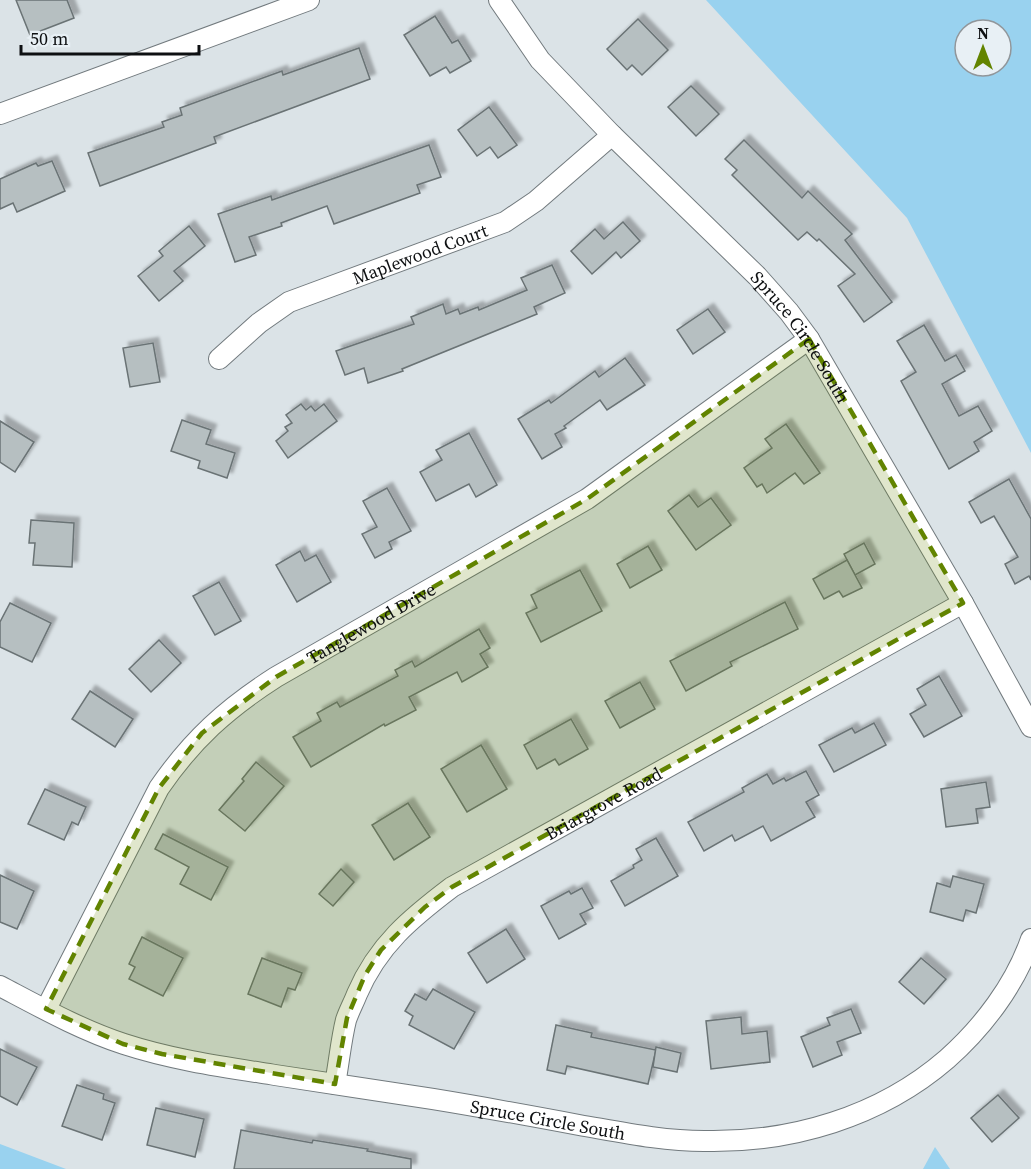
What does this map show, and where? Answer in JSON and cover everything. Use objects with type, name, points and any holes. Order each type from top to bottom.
[{"type":"street","points":[[0,114],[309,0]]},
{"type":"street","name":"Spruce Circle South","points":[[500,0],[540,60],[612,135],[757,276],[809,339],[963,603],[1031,727]]},
{"type":"street","name":"Maplewood Court","points":[[219,359],[259,323],[289,302],[505,222],[536,201],[612,135]]},
{"type":"street","name":"Tanglewood Drive","points":[[46,1010],[159,788],[202,734],[241,699],[587,499],[809,339]]},
{"type":"street","name":"Briargrove Road","points":[[335,1084],[347,1018],[365,975],[381,950],[425,907],[452,887],[963,603]]},
{"type":"street","name":"Spruce Circle South","points":[[0,986],[46,1010],[123,1044],[162,1054],[217,1066],[487,1108],[638,1136],[704,1142],[780,1136],[816,1127],[876,1106],[900,1094],[961,1047],[986,1019],[1030,947]]},
{"type":"highlighted area","points":[[809,339],[963,603],[452,887],[425,907],[381,950],[365,975],[347,1018],[335,1084],[162,1054],[123,1044],[46,1009],[159,788],[202,733],[276,677],[587,499]]},
{"type":"shaded area","points":[[706,0],[1031,0],[1031,453],[907,218]]},
{"type":"shaded area","points":[[0,1144],[66,1169],[0,1169]]},
{"type":"shaded area","points":[[935,1147],[950,1169],[923,1169]]},
{"type":"building","points":[[16,0],[67,0],[74,18],[30,35]]},
{"type":"building","points":[[435,16],[452,43],[458,40],[471,61],[450,73],[446,67],[430,76],[404,35]]},
{"type":"building","points":[[638,19],[668,50],[642,75],[632,65],[627,70],[607,49]]},
{"type":"building","points":[[359,48],[370,79],[214,137],[216,143],[100,186],[88,153],[164,127],[162,122],[182,115],[180,108],[282,71],[283,75]]},
{"type":"building","points":[[691,86],[719,114],[696,136],[668,107]]},
{"type":"building","points":[[489,107],[517,145],[498,158],[490,147],[477,156],[458,130]]},
{"type":"building","points":[[744,140],[802,198],[808,191],[852,234],[845,240],[892,302],[864,322],[838,286],[855,274],[819,239],[817,241],[807,232],[798,240],[732,175],[737,170],[725,159]]},
{"type":"building","points":[[429,145],[441,177],[417,185],[420,193],[334,224],[327,206],[281,223],[282,226],[249,237],[256,255],[235,262],[218,214],[271,196],[272,200]]},
{"type":"building","points":[[52,161],[65,191],[17,212],[13,203],[0,209],[0,179],[36,163],[38,166]]},
{"type":"building","points":[[623,222],[640,241],[621,258],[616,252],[592,274],[571,251],[595,229],[604,239]]},
{"type":"building","points":[[189,226],[205,246],[174,271],[183,281],[159,301],[138,276],[163,256],[159,251]]},
{"type":"building","points":[[552,265],[565,293],[534,307],[537,314],[402,369],[403,371],[368,383],[364,368],[345,375],[336,351],[414,324],[411,317],[443,304],[446,314],[458,309],[460,314],[478,307],[479,310],[527,290],[521,278]]},
{"type":"building","points":[[708,309],[725,332],[693,354],[677,330]]},
{"type":"building","points":[[924,325],[945,361],[956,355],[965,371],[942,384],[959,416],[978,406],[992,431],[974,442],[979,451],[949,469],[901,381],[916,372],[897,341]]},
{"type":"building","points":[[153,343],[160,382],[130,387],[123,348]]},
{"type":"building","points":[[625,358],[645,385],[607,410],[600,400],[564,426],[566,428],[555,434],[562,447],[542,459],[518,419],[549,400],[551,403],[595,371],[599,377]]},
{"type":"building","points":[[301,404],[306,410],[311,406],[315,411],[324,404],[337,421],[288,458],[276,441],[288,431],[285,427],[292,423],[286,415]]},
{"type":"building","points":[[182,420],[211,430],[206,444],[235,453],[227,478],[198,468],[200,461],[171,451]]},
{"type":"building","points":[[0,421],[34,442],[15,472],[0,462]]},
{"type":"building","points":[[786,424],[820,473],[804,484],[795,473],[767,493],[762,484],[757,487],[744,468],[772,448],[765,439]]},
{"type":"building","points":[[469,433],[497,485],[476,497],[469,484],[436,501],[420,472],[442,460],[436,450]]},
{"type":"building","points":[[1009,479],[1031,519],[1031,580],[1029,576],[1015,584],[1005,564],[1018,557],[994,516],[981,523],[969,502]]},
{"type":"building","points":[[387,488],[411,531],[389,542],[392,549],[375,558],[362,534],[377,527],[363,501]]},
{"type":"building","points":[[689,495],[698,507],[711,498],[731,525],[696,550],[668,511]]},
{"type":"building","points":[[31,520],[74,523],[72,567],[33,565],[35,543],[29,543]]},
{"type":"building","points":[[864,543],[875,564],[855,575],[844,554]]},
{"type":"building","points":[[648,546],[662,570],[630,588],[617,564]]},
{"type":"building","points":[[300,551],[305,561],[316,555],[331,582],[297,602],[276,565]]},
{"type":"building","points":[[847,560],[862,588],[843,597],[839,591],[824,599],[813,579]]},
{"type":"building","points":[[580,570],[602,611],[541,642],[526,613],[537,608],[531,595]]},
{"type":"building","points":[[219,582],[241,621],[215,635],[193,596]]},
{"type":"building","points":[[785,602],[798,629],[730,662],[732,666],[686,691],[670,661]]},
{"type":"building","points":[[10,603],[51,623],[32,662],[0,647],[0,622]]},
{"type":"building","points":[[479,629],[490,648],[480,654],[488,667],[462,682],[457,672],[409,697],[416,710],[385,726],[384,724],[311,767],[293,737],[321,721],[317,713],[337,702],[340,707],[398,676],[395,670],[412,661],[415,667]]},
{"type":"building","points":[[159,640],[181,663],[151,692],[129,669]]},
{"type":"building","points":[[939,676],[962,716],[924,737],[910,714],[926,705],[917,689]]},
{"type":"building","points":[[640,682],[655,709],[620,728],[605,701]]},
{"type":"building","points":[[90,691],[133,719],[115,747],[72,719]]},
{"type":"building","points":[[571,719],[588,749],[559,765],[555,759],[537,769],[524,745]]},
{"type":"building","points":[[874,723],[886,745],[834,772],[819,745],[852,728],[855,733]]},
{"type":"building","points":[[481,745],[507,789],[467,812],[441,769]]},
{"type":"building","points":[[256,762],[284,786],[245,831],[219,810],[244,781],[242,779]]},
{"type":"building","points":[[806,771],[819,795],[806,802],[815,817],[771,841],[763,826],[735,841],[732,835],[704,851],[688,822],[744,792],[742,788],[767,774],[773,784],[784,778],[786,781]]},
{"type":"building","points":[[986,782],[990,807],[976,809],[978,823],[946,827],[941,789]]},
{"type":"building","points":[[45,789],[86,807],[78,825],[72,822],[64,840],[28,824]]},
{"type":"building","points":[[408,803],[430,837],[394,860],[372,825]]},
{"type":"building","points":[[163,834],[228,867],[211,900],[180,884],[189,867],[155,849]]},
{"type":"building","points":[[656,838],[678,876],[625,906],[611,881],[634,868],[633,865],[642,860],[636,849]]},
{"type":"building","points":[[341,869],[354,882],[333,906],[319,894]]},
{"type":"building","points":[[0,875],[34,891],[17,929],[0,922]]},
{"type":"building","points":[[953,876],[984,884],[976,913],[966,910],[963,921],[930,912],[937,883],[950,887]]},
{"type":"building","points":[[582,888],[593,908],[580,914],[586,924],[559,939],[541,906],[569,891],[571,894]]},
{"type":"building","points":[[506,929],[525,959],[487,983],[468,953]]},
{"type":"building","points":[[142,937],[183,958],[163,996],[129,979],[135,967],[129,964]]},
{"type":"building","points":[[262,958],[302,973],[295,990],[288,988],[281,1007],[248,994]]},
{"type":"building","points":[[921,958],[946,979],[924,1004],[899,982]]},
{"type":"building","points":[[433,989],[475,1012],[454,1049],[409,1025],[413,1016],[405,1011],[415,994],[426,1000]]},
{"type":"building","points":[[851,1009],[861,1033],[837,1042],[842,1055],[813,1067],[801,1037],[830,1025],[827,1018]]},
{"type":"building","points":[[741,1017],[742,1034],[767,1031],[770,1062],[711,1069],[706,1021]]},
{"type":"building","points":[[556,1025],[592,1033],[591,1037],[656,1050],[648,1084],[567,1066],[565,1074],[547,1070]]},
{"type":"building","points":[[656,1047],[681,1053],[677,1072],[653,1067]]},
{"type":"building","points":[[0,1049],[37,1067],[17,1105],[0,1096]]},
{"type":"building","points":[[77,1085],[104,1094],[103,1099],[115,1103],[102,1140],[62,1126]]},
{"type":"building","points":[[998,1095],[1019,1118],[992,1142],[971,1118]]},
{"type":"building","points":[[156,1108],[204,1119],[195,1157],[147,1145]]},
{"type":"building","points":[[241,1130],[312,1143],[313,1140],[368,1149],[367,1151],[411,1159],[411,1169],[234,1169]]}]
